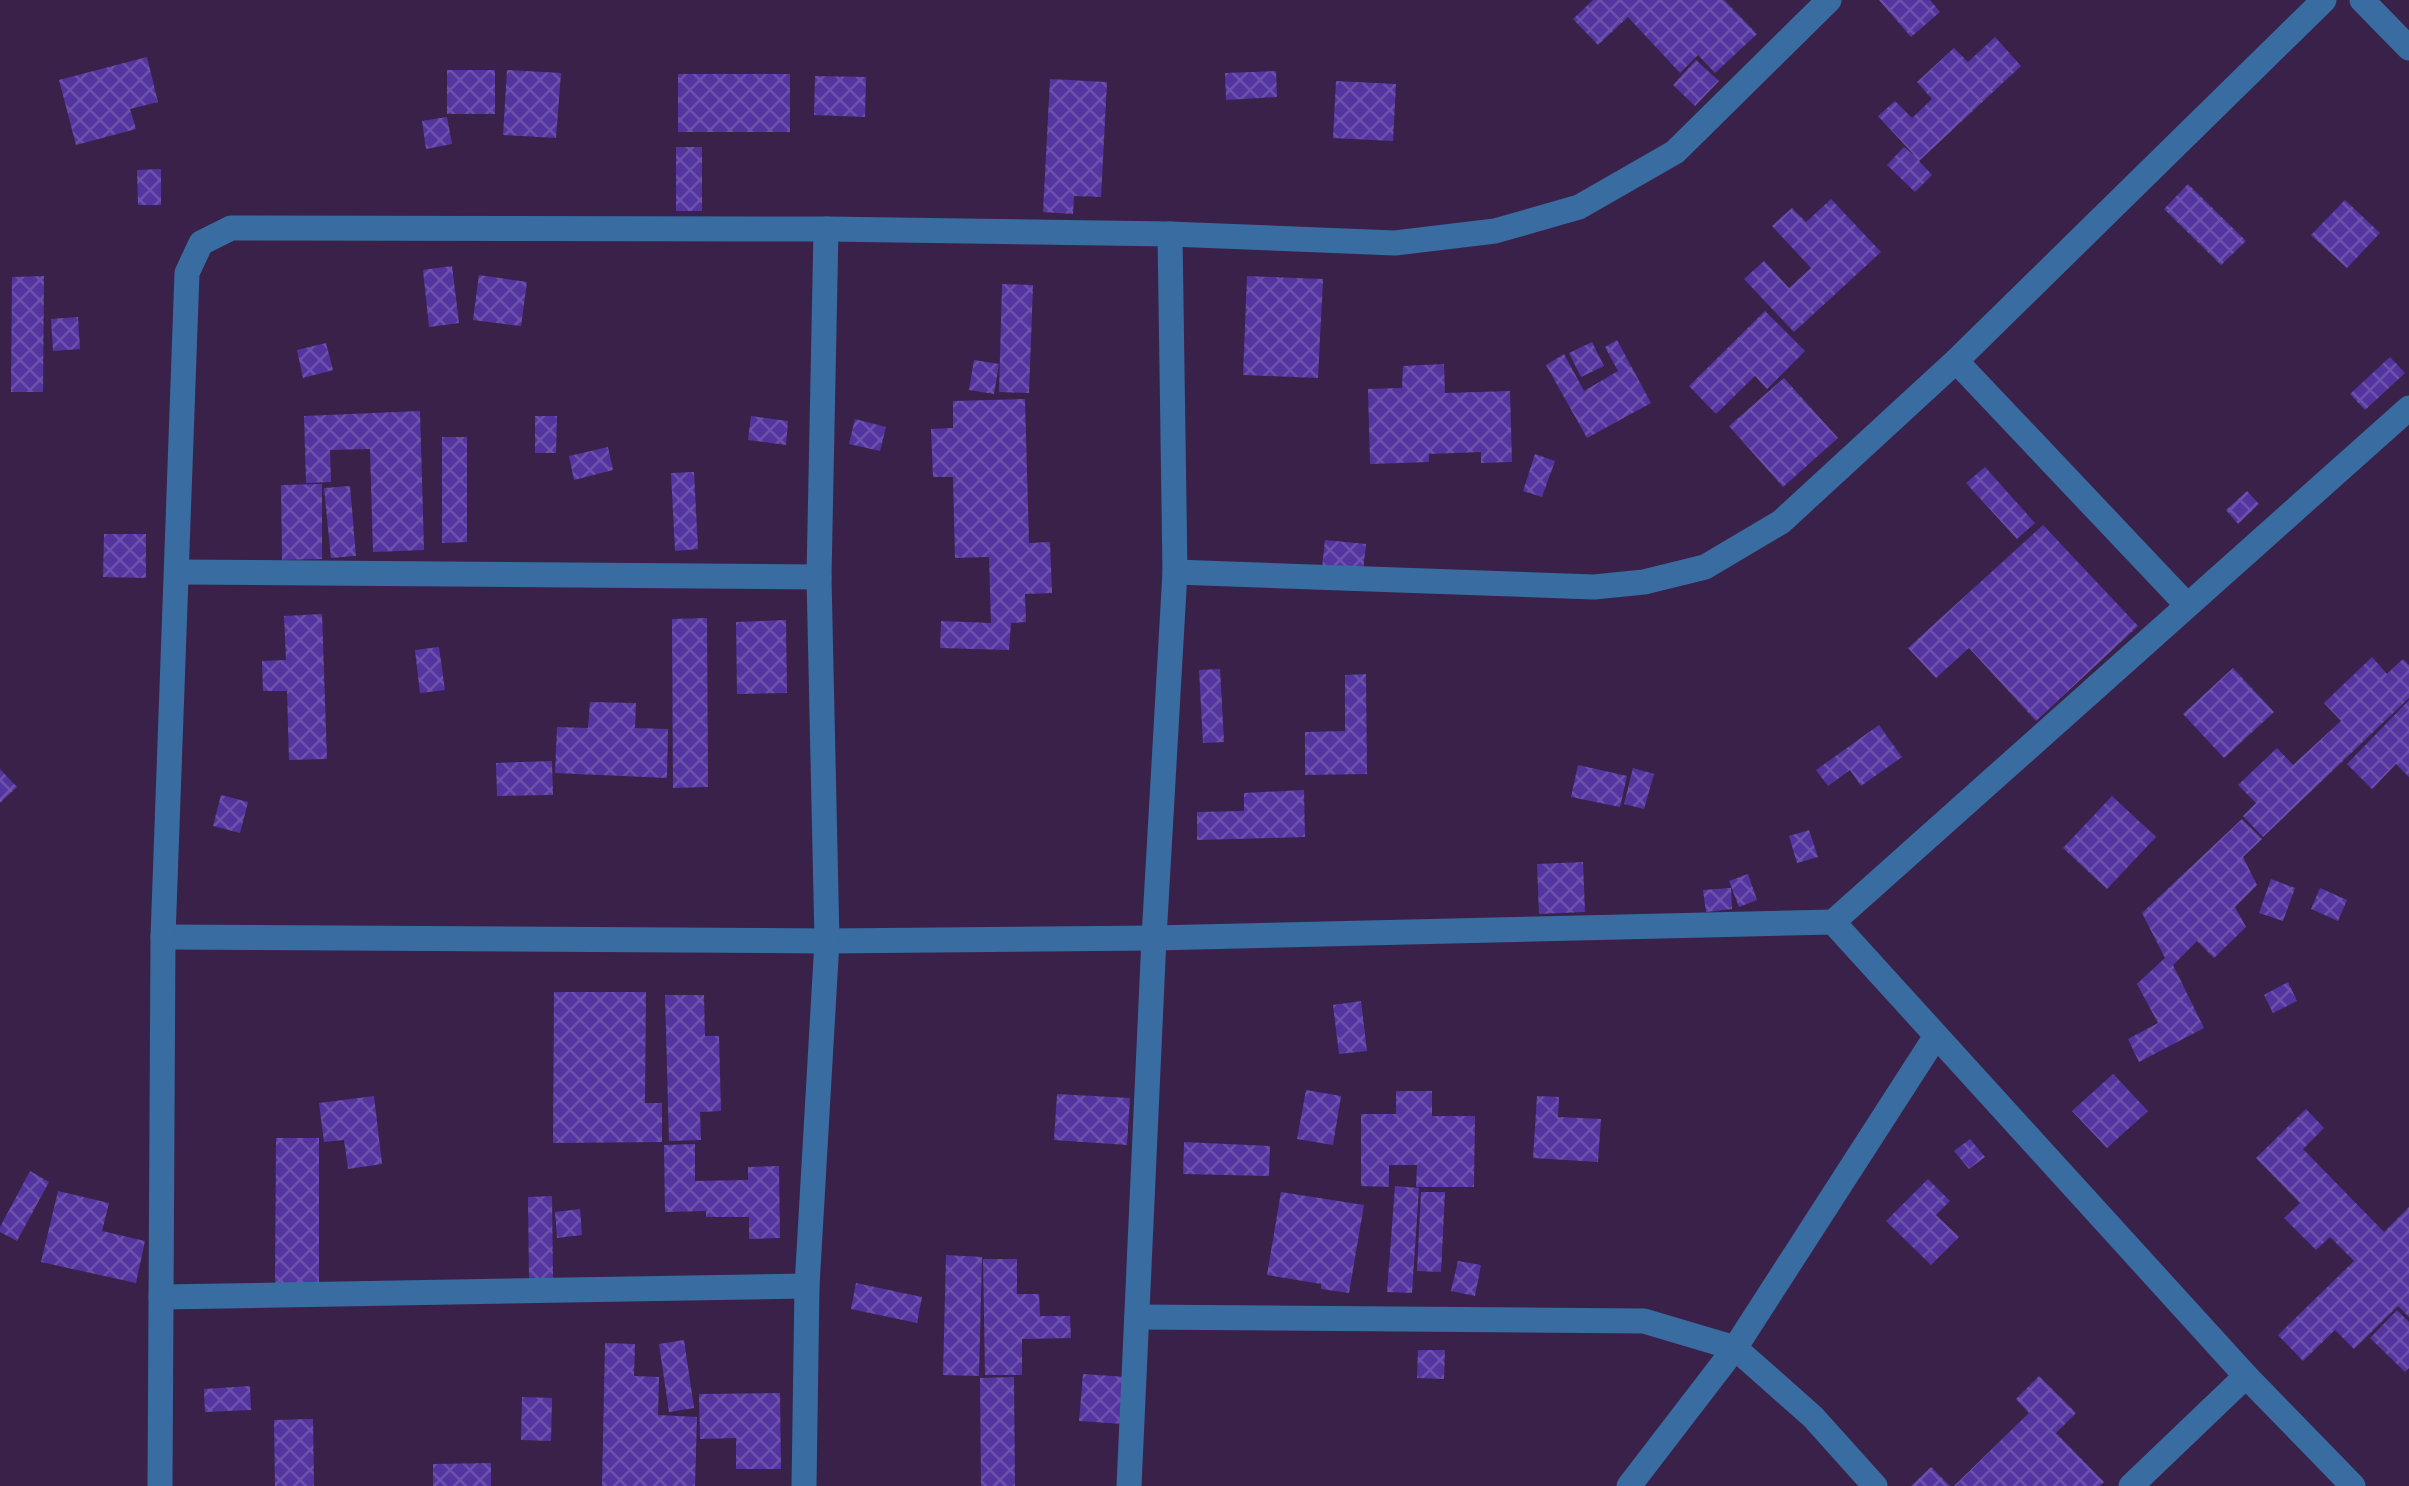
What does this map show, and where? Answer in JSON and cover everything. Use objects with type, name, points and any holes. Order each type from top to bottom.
[{"type":"street","points":[[160,1486],[162,936],[188,273],[201,243],[231,228],[826,229],[1170,234],[1395,243],[1494,230],[1579,208],[1675,152],[1829,0]]},
{"type":"street","points":[[1174,572],[1594,586],[1644,582],[1705,568],[1780,522],[1956,361],[2324,0]]},
{"type":"street","points":[[2362,0],[2409,48]]},
{"type":"street","points":[[804,1486],[807,1286],[827,941],[819,576],[826,229]]},
{"type":"street","points":[[1128,1486],[1174,572],[1170,234]]},
{"type":"street","points":[[1956,361],[2187,605]]},
{"type":"street","points":[[162,936],[827,941],[1154,938],[1832,922],[2187,605],[2405,419]]},
{"type":"street","points":[[178,572],[819,576]]},
{"type":"street","points":[[1832,922],[2246,1376],[2353,1486]]},
{"type":"street","points":[[1629,1486],[1735,1348],[1936,1036]]},
{"type":"street","points":[[161,1297],[807,1286]]},
{"type":"street","points":[[1136,1317],[1644,1321],[1735,1348],[1814,1417],[1875,1486]]},
{"type":"street","points":[[2130,1486],[2246,1376]]},
{"type":"building","points":[[1593,0],[1724,0],[1757,34],[1715,73],[1698,55],[1680,73],[1628,17],[1598,45],[1573,19]]},
{"type":"building","points":[[1879,0],[1930,0],[1940,12],[1911,37]]},
{"type":"building","points":[[1995,37],[2021,66],[1919,161],[1932,175],[1915,192],[1887,165],[1904,147],[1915,156],[1878,116],[1895,101],[1912,118],[1932,99],[1917,82],[1954,48],[1968,62]]},
{"type":"building","points":[[147,57],[158,102],[130,109],[136,129],[76,145],[59,80]]},
{"type":"building","points":[[1696,60],[1719,81],[1695,106],[1673,85]]},
{"type":"building","points":[[447,70],[495,70],[495,114],[447,114]]},
{"type":"building","points":[[507,70],[561,73],[556,138],[503,135]]},
{"type":"building","points":[[1276,71],[1277,97],[1226,100],[1225,73]]},
{"type":"building","points":[[678,74],[790,74],[790,132],[678,132]]},
{"type":"building","points":[[815,76],[866,77],[865,117],[814,115]]},
{"type":"building","points":[[1050,79],[1107,82],[1101,197],[1074,196],[1073,214],[1043,212]]},
{"type":"building","points":[[1336,81],[1396,84],[1393,141],[1333,138]]},
{"type":"building","points":[[447,117],[452,144],[426,149],[422,121]]},
{"type":"building","points":[[676,147],[702,147],[702,211],[676,211]]},
{"type":"building","points":[[161,169],[161,205],[138,205],[137,170]]},
{"type":"building","points":[[2188,184],[2246,241],[2221,265],[2164,209]]},
{"type":"building","points":[[1831,199],[1881,252],[1794,332],[1744,279],[1764,261],[1789,288],[1811,268],[1772,226],[1792,208],[1806,222]]},
{"type":"building","points":[[2345,200],[2380,233],[2347,268],[2311,235]]},
{"type":"building","points":[[452,266],[459,323],[429,327],[423,270]]},
{"type":"building","points":[[479,275],[527,282],[521,326],[473,320]]},
{"type":"building","points":[[44,276],[43,392],[11,392],[12,277]]},
{"type":"building","points":[[1247,276],[1323,279],[1318,378],[1243,375]]},
{"type":"building","points":[[1002,284],[1033,285],[1029,393],[999,392]]},
{"type":"building","points":[[1765,311],[1805,351],[1767,389],[1755,376],[1716,414],[1689,386]]},
{"type":"building","points":[[78,317],[80,349],[53,351],[51,319]]},
{"type":"building","points":[[1617,340],[1651,403],[1587,438],[1546,365],[1564,354],[1584,391],[1618,371],[1605,347]]},
{"type":"building","points":[[1592,342],[1604,366],[1581,377],[1569,353]]},
{"type":"building","points":[[326,343],[333,370],[303,378],[297,350]]},
{"type":"building","points":[[2390,357],[2405,373],[2365,410],[2350,394]]},
{"type":"building","points":[[974,360],[999,364],[994,394],[969,390]]},
{"type":"building","points":[[1444,364],[1445,393],[1510,391],[1512,462],[1481,463],[1481,452],[1429,454],[1429,462],[1370,464],[1368,389],[1402,388],[1403,366]]},
{"type":"building","points":[[1784,378],[1838,438],[1783,487],[1729,426]]},
{"type":"building","points":[[1025,399],[1029,543],[1050,542],[1052,593],[1025,594],[1026,622],[1011,623],[1009,650],[940,648],[941,621],[991,623],[989,557],[955,558],[953,477],[933,477],[931,429],[953,428],[953,401]]},
{"type":"building","points":[[420,411],[424,550],[373,552],[370,449],[330,450],[331,482],[306,483],[304,416]]},
{"type":"building","points":[[535,416],[557,416],[556,453],[535,453]]},
{"type":"building","points":[[751,416],[788,421],[786,445],[748,440]]},
{"type":"building","points":[[855,419],[886,427],[880,451],[849,444]]},
{"type":"building","points":[[442,437],[467,437],[467,542],[442,543]]},
{"type":"building","points":[[608,447],[613,470],[574,480],[569,456]]},
{"type":"building","points":[[1535,454],[1555,461],[1542,497],[1523,491]]},
{"type":"building","points":[[1985,467],[2035,523],[2017,539],[1966,483]]},
{"type":"building","points":[[694,472],[698,549],[675,551],[671,473]]},
{"type":"building","points":[[322,484],[322,559],[282,560],[281,485]]},
{"type":"building","points":[[350,486],[356,556],[331,558],[324,488]]},
{"type":"building","points":[[2247,491],[2259,504],[2238,524],[2226,510]]},
{"type":"building","points":[[2043,525],[2138,626],[2036,721],[1969,648],[1936,678],[1908,648]]},
{"type":"building","points":[[104,534],[146,534],[146,578],[103,577]]},
{"type":"building","points":[[1325,540],[1366,544],[1363,571],[1322,568]]},
{"type":"building","points":[[322,614],[327,759],[289,760],[287,691],[263,691],[262,661],[286,660],[284,616]]},
{"type":"building","points":[[707,618],[708,787],[673,788],[672,619]]},
{"type":"building","points":[[786,620],[787,693],[737,694],[736,622]]},
{"type":"building","points":[[439,647],[445,690],[420,693],[415,650]]},
{"type":"building","points":[[2372,657],[2387,674],[2403,659],[2409,665],[2409,698],[2263,837],[2243,816],[2256,803],[2238,785],[2277,748],[2293,765],[2341,721],[2324,703]]},
{"type":"building","points":[[2233,668],[2274,712],[2224,758],[2183,714]]},
{"type":"building","points":[[1220,669],[1224,742],[1203,743],[1199,670]]},
{"type":"building","points":[[1366,674],[1367,774],[1305,775],[1305,732],[1345,731],[1345,675]]},
{"type":"building","points":[[2409,700],[2409,777],[2396,764],[2372,789],[2347,764]]},
{"type":"building","points":[[590,702],[636,703],[635,728],[668,729],[667,778],[555,773],[557,727],[588,728]]},
{"type":"building","points":[[1879,725],[1902,757],[1861,786],[1850,770],[1828,786],[1816,770]]},
{"type":"building","points":[[552,761],[553,795],[497,796],[496,763]]},
{"type":"building","points":[[1578,765],[1627,776],[1620,807],[1571,797]]},
{"type":"building","points":[[1633,768],[1654,774],[1644,809],[1624,804]]},
{"type":"building","points":[[0,769],[17,787],[0,803]]},
{"type":"building","points":[[1304,790],[1305,837],[1197,840],[1197,812],[1244,811],[1244,793]]},
{"type":"building","points":[[221,795],[248,802],[240,833],[213,826]]},
{"type":"building","points":[[2112,796],[2156,837],[2107,889],[2063,848]]},
{"type":"building","points":[[2242,819],[2262,839],[2243,857],[2257,885],[2235,907],[2246,927],[2214,958],[2197,941],[2173,965],[2204,1028],[2139,1062],[2128,1039],[2158,1023],[2137,984],[2165,958],[2142,913]]},
{"type":"building","points":[[1809,830],[1818,857],[1797,863],[1789,836]]},
{"type":"building","points":[[1583,862],[1585,912],[1539,914],[1537,864]]},
{"type":"building","points":[[1748,874],[1757,900],[1739,907],[1729,881]]},
{"type":"building","points":[[2271,879],[2295,888],[2283,921],[2259,913]]},
{"type":"building","points":[[1731,888],[1732,909],[1706,912],[1703,890]]},
{"type":"building","points":[[2320,888],[2347,900],[2338,921],[2311,909]]},
{"type":"building","points":[[2288,982],[2297,1001],[2273,1013],[2264,995]]},
{"type":"building","points":[[554,992],[646,992],[645,1103],[662,1103],[662,1142],[553,1143]]},
{"type":"building","points":[[665,995],[704,995],[705,1036],[719,1036],[721,1111],[700,1112],[701,1140],[669,1141]]},
{"type":"building","points":[[1361,1001],[1367,1051],[1339,1054],[1333,1005]]},
{"type":"building","points":[[2113,1074],[2148,1111],[2107,1148],[2072,1111]]},
{"type":"building","points":[[1306,1090],[1341,1096],[1333,1145],[1297,1139]]},
{"type":"building","points":[[1396,1091],[1432,1091],[1432,1116],[1475,1116],[1474,1187],[1416,1187],[1417,1165],[1389,1165],[1389,1187],[1361,1186],[1361,1114],[1396,1114]]},
{"type":"building","points":[[1057,1094],[1130,1098],[1127,1145],[1054,1140]]},
{"type":"building","points":[[374,1096],[382,1164],[348,1169],[344,1140],[324,1142],[319,1103]]},
{"type":"building","points":[[1537,1096],[1559,1097],[1558,1117],[1601,1119],[1598,1162],[1533,1158]]},
{"type":"building","points":[[2306,1109],[2324,1128],[2303,1149],[2384,1232],[2409,1207],[2409,1317],[2398,1306],[2354,1349],[2335,1330],[2303,1361],[2278,1335],[2354,1261],[2330,1237],[2316,1250],[2284,1218],[2300,1203],[2256,1158]]},
{"type":"building","points":[[276,1138],[319,1138],[319,1289],[275,1289]]},
{"type":"building","points":[[1970,1139],[1985,1157],[1969,1169],[1954,1151]]},
{"type":"building","points":[[1184,1142],[1270,1146],[1269,1176],[1183,1174]]},
{"type":"building","points":[[695,1144],[695,1181],[748,1180],[748,1167],[779,1166],[780,1238],[749,1239],[749,1217],[706,1217],[706,1211],[665,1212],[664,1145]]},
{"type":"building","points":[[30,1171],[49,1182],[17,1241],[0,1232],[0,1227]]},
{"type":"building","points":[[1928,1179],[1950,1201],[1936,1215],[1959,1237],[1931,1265],[1886,1221]]},
{"type":"building","points":[[1395,1186],[1419,1188],[1412,1293],[1387,1292]]},
{"type":"building","points":[[58,1191],[109,1203],[102,1231],[145,1241],[136,1283],[41,1262]]},
{"type":"building","points":[[1281,1192],[1364,1205],[1349,1293],[1267,1275]]},
{"type":"building","points":[[1421,1192],[1445,1192],[1441,1272],[1417,1271]]},
{"type":"building","points":[[552,1196],[553,1279],[529,1279],[528,1197]]},
{"type":"building","points":[[580,1209],[582,1235],[557,1238],[555,1212]]},
{"type":"building","points":[[946,1255],[982,1257],[979,1376],[943,1375]]},
{"type":"building","points":[[983,1259],[1017,1259],[1017,1294],[1039,1294],[1040,1316],[1070,1316],[1071,1338],[1022,1339],[1022,1375],[985,1375]]},
{"type":"building","points":[[1458,1261],[1481,1265],[1475,1296],[1451,1291]]},
{"type":"building","points":[[856,1283],[922,1297],[917,1323],[851,1309]]},
{"type":"building","points":[[2397,1310],[2409,1322],[2409,1368],[2405,1372],[2370,1338]]},
{"type":"building","points":[[684,1340],[694,1408],[669,1412],[659,1344]]},
{"type":"building","points":[[605,1343],[635,1344],[634,1376],[659,1377],[658,1415],[697,1417],[695,1486],[602,1486]]},
{"type":"building","points":[[1418,1350],[1445,1350],[1444,1379],[1417,1378]]},
{"type":"building","points":[[1083,1374],[1127,1377],[1123,1424],[1079,1421]]},
{"type":"building","points":[[2039,1376],[2076,1413],[2056,1433],[2104,1482],[2100,1486],[1954,1486],[2029,1413],[2016,1399]]},
{"type":"building","points":[[1014,1377],[1015,1486],[981,1486],[980,1378]]},
{"type":"building","points":[[250,1386],[251,1410],[205,1412],[204,1389]]},
{"type":"building","points":[[780,1393],[781,1469],[736,1469],[736,1438],[700,1439],[699,1394]]},
{"type":"building","points":[[522,1397],[552,1398],[551,1441],[521,1440]]},
{"type":"building","points":[[313,1419],[314,1486],[275,1486],[274,1420]]},
{"type":"building","points":[[491,1463],[491,1486],[433,1486],[433,1464]]},
{"type":"building","points":[[1931,1467],[1950,1486],[1911,1486]]}]
